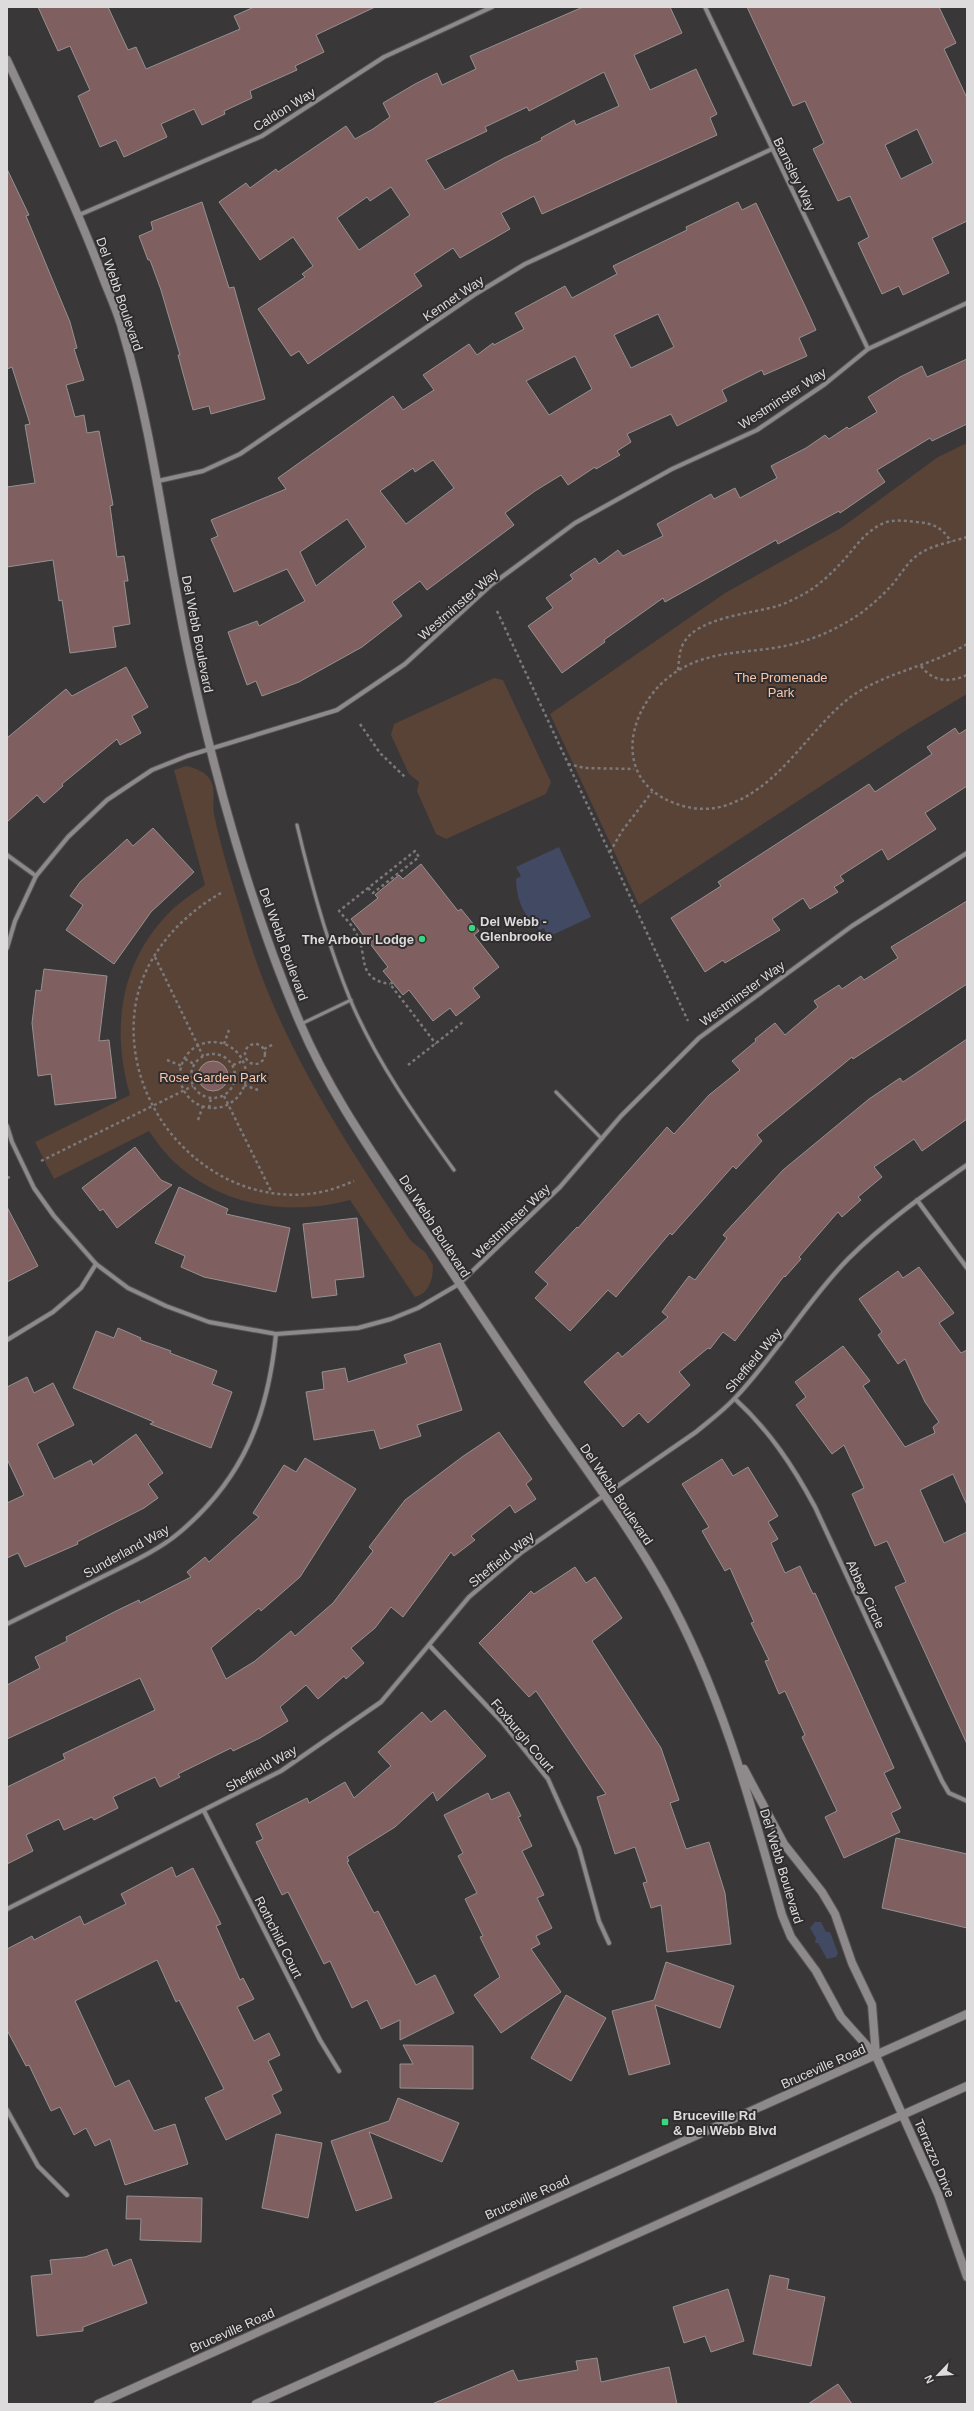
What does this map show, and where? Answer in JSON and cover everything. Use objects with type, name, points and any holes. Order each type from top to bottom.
[{"type":"street","name":"Caldon Way","points":[[79,216],[262,136],[384,57],[492,7]]},
{"type":"street","name":"Barnsley Way","points":[[705,7],[868,349]]},
{"type":"street","name":"Del Webb Boulevard","points":[[7,60],[79,216],[122,328],[142,404],[158,481],[189,661],[210,749],[265,933],[301,1024],[329,1082],[367,1146],[459,1284],[605,1496],[664,1589],[717,1702],[736,1752],[782,1915],[791,1937],[816,1971],[841,2017],[876,2056],[904,2115]]},
{"type":"street","name":"Kennet Way","points":[[158,481],[203,471],[240,454],[474,295],[525,264],[772,149]]},
{"type":"street","name":"Westminster Way","points":[[7,948],[15,921],[36,876],[68,837],[107,800],[152,770],[210,749],[337,710],[405,664],[491,585],[575,523],[672,469],[757,430],[825,384],[868,349],[967,303]]},
{"type":"street","name":"Westminster Way","points":[[7,1126],[12,1142],[34,1188],[54,1216],[96,1264],[128,1288],[166,1306],[209,1322],[276,1334],[321,1332],[371,1324],[418,1308],[459,1284],[560,1187],[621,1116],[699,1038],[852,926],[967,853]]},
{"type":"street","points":[[7,855],[36,876]]},
{"type":"street","name":"Sheffield Way","points":[[7,1909],[281,1771],[381,1702],[469,1598],[522,1552],[696,1432],[735,1399],[847,1260],[877,1231],[967,1165]]},
{"type":"street","points":[[918,1200],[967,1268]]},
{"type":"street","points":[[7,1340],[53,1312],[81,1288],[96,1264]]},
{"type":"street","name":"Sunderland Way","points":[[7,1624],[134,1561],[180,1532],[224,1487],[254,1437],[265,1405],[273,1365],[276,1334]]},
{"type":"street","name":"Abbey Circle","points":[[735,1399],[756,1418],[794,1468],[815,1507],[942,1781],[949,1793],[967,1801]]},
{"type":"street","name":"Foxburgh Court","points":[[429,1645],[502,1722],[548,1779],[579,1848],[598,1920],[609,1943]]},
{"type":"street","name":"Del Webb Boulevard","points":[[736,1752],[784,1844],[822,1892],[834,1914],[852,1963],[872,2005],[876,2056]]},
{"type":"street","name":"Rothchild Court","points":[[204,1811],[320,2040],[339,2072]]},
{"type":"street","name":"Bruceville Road","points":[[98,2404],[422,2257],[876,2056],[967,2014]]},
{"type":"street","points":[[256,2404],[967,2086]]},
{"type":"street","points":[[7,2110],[38,2166],[67,2196]]},
{"type":"street","name":"Terrazzo Drive","points":[[904,2115],[938,2194],[967,2277]]},
{"type":"lane","points":[[297,825],[322,924],[351,1000],[388,1072],[411,1110],[454,1170]]},
{"type":"lane","points":[[301,1024],[351,1000]]},
{"type":"lane","points":[[556,1092],[602,1139]]},
{"type":"path","points":[[678,670],[680,652],[684,642],[697,630],[721,618],[778,606],[802,594],[822,582],[842,562],[860,540],[884,523],[901,520],[929,523],[944,531],[951,542]]},
{"type":"path","points":[[967,537],[919,554],[875,602],[853,620],[825,634],[774,648],[719,653],[678,670],[647,701],[640,714],[635,728],[634,769],[652,792],[683,806],[701,809],[724,806],[777,775],[832,713],[850,698],[874,683],[921,666],[952,653],[967,644]]},
{"type":"path","points":[[497,611],[688,1021]]},
{"type":"path","points":[[921,666],[933,678],[942,680],[967,675]]},
{"type":"path","points":[[360,724],[380,753],[406,778]]},
{"type":"path","points":[[568,764],[585,768],[634,769]]},
{"type":"path","points":[[610,852],[622,831],[652,792]]},
{"type":"path","points":[[368,888],[373,894],[387,883],[419,857],[415,851],[368,888],[339,911],[356,933],[362,957],[370,975],[377,982],[391,983],[436,1044]]},
{"type":"path","points":[[221,893],[191,912],[166,939],[154,956],[141,985],[135,1007],[134,1030],[140,1075],[153,1106],[173,1137],[185,1151],[206,1167],[244,1186],[272,1193],[316,1193],[354,1181]]},
{"type":"path","points":[[154,956],[203,1056]]},
{"type":"path","points":[[408,1065],[463,1022]]},
{"type":"path","points":[[224,1044],[229,1030]]},
{"type":"path","points":[[214,1042],[224,1044],[234,1050],[242,1061],[245,1069],[244,1085],[239,1096],[228,1104],[209,1108],[189,1098],[184,1090],[181,1079],[182,1066],[185,1059],[198,1046],[214,1042]]},
{"type":"path","points":[[256,1044],[264,1049],[264,1059],[259,1063],[253,1064],[247,1059],[245,1051],[250,1046],[256,1044]]},
{"type":"path","points":[[264,1049],[274,1044]]},
{"type":"path","points":[[215,1054],[222,1056],[233,1065],[235,1080],[233,1087],[224,1096],[211,1098],[201,1096],[193,1086],[190,1077],[194,1064],[203,1056],[215,1054]]},
{"type":"path","points":[[185,1059],[194,1064]]},
{"type":"path","points":[[233,1065],[247,1059]]},
{"type":"path","points":[[167,1060],[182,1066]]},
{"type":"path","points":[[244,1085],[258,1090]]},
{"type":"path","points":[[41,1161],[193,1086]]},
{"type":"path","points":[[224,1096],[272,1193]]},
{"type":"path","points":[[209,1108],[211,1098]]},
{"type":"path","points":[[198,1120],[203,1106]]},
{"type":"green space","name":"The Promenade Park","points":[[967,443],[967,694],[908,729],[639,905],[550,714],[725,593],[841,528],[938,457]]},
{"type":"green space","points":[[494,678],[503,680],[551,782],[546,794],[446,839],[436,834],[417,791],[419,782],[409,774],[391,735],[394,724]]},
{"type":"green space","name":"Rose Garden Park","points":[[186,766],[204,773],[211,781],[214,793],[214,814],[217,829],[247,933],[261,975],[297,1054],[317,1093],[363,1167],[411,1241],[425,1252],[433,1265],[430,1284],[420,1295],[415,1297],[350,1200],[326,1205],[279,1207],[255,1204],[233,1197],[211,1188],[191,1176],[169,1157],[149,1131],[54,1179],[35,1142],[130,1095],[124,1069],[121,1044],[121,1018],[125,994],[132,970],[142,948],[157,927],[175,907],[205,885],[174,770]]},
{"type":"water","points":[[559,847],[591,917],[548,937],[544,928],[540,930],[529,919],[522,907],[516,879],[521,876],[516,867]]},
{"type":"water","points":[[815,1922],[821,1922],[826,1932],[830,1932],[838,1953],[836,1957],[827,1959],[818,1943],[815,1943],[816,1938],[810,1928]]},
{"type":"building","points":[[38,7],[108,7],[128,50],[136,47],[146,69],[240,29],[234,16],[254,7],[375,7],[316,35],[324,52],[295,66],[297,70],[250,91],[252,98],[224,111],[225,114],[202,125],[194,109],[161,124],[167,137],[124,157],[116,140],[100,147],[78,96],[90,90],[70,46],[58,51]]},
{"type":"building","points":[[583,7],[670,7],[682,33],[634,55],[650,90],[696,69],[717,114],[710,118],[717,135],[542,214],[534,196],[501,213],[510,229],[460,258],[453,248],[414,274],[422,286],[308,364],[299,351],[291,356],[258,309],[305,277],[302,274],[313,266],[293,237],[260,260],[219,202],[246,183],[250,188],[276,169],[278,172],[346,126],[355,139],[373,129],[390,117],[383,103],[437,73],[442,85],[476,69],[470,56]],"holes":[[[604,72],[619,106],[576,125],[574,120],[541,138],[542,140],[504,158],[445,190],[426,160],[487,131],[485,127],[527,107],[529,111]],[[391,187],[410,215],[359,250],[337,218],[367,197],[370,201]]]},
{"type":"building","points":[[747,7],[939,7],[956,43],[944,49],[967,98],[967,221],[932,238],[949,273],[903,295],[899,286],[882,294],[858,243],[869,237],[850,196],[838,201],[813,149],[824,143],[805,101],[793,106]],"holes":[[[917,129],[933,163],[901,179],[885,145]]]},
{"type":"building","points":[[7,169],[29,215],[26,216],[70,322],[77,348],[74,349],[84,380],[66,385],[75,417],[84,415],[87,433],[99,431],[113,505],[110,506],[117,557],[124,556],[128,581],[124,581],[130,624],[113,627],[116,647],[70,653],[62,600],[59,601],[53,560],[7,567],[7,487],[35,483],[25,425],[30,424],[12,367],[7,369]]},
{"type":"building","points":[[202,202],[229,288],[234,287],[265,399],[211,414],[209,406],[193,410],[178,355],[180,355],[161,290],[139,236],[153,230],[151,222]]},
{"type":"building","points":[[738,202],[742,210],[756,203],[816,330],[799,338],[807,356],[764,375],[762,370],[722,390],[727,401],[677,426],[671,414],[627,434],[631,442],[617,451],[620,455],[596,469],[595,467],[568,485],[561,475],[535,491],[505,513],[514,525],[427,590],[420,581],[392,602],[402,616],[362,647],[299,682],[262,696],[256,681],[247,685],[228,632],[257,621],[259,626],[305,601],[287,569],[234,592],[211,539],[218,536],[211,520],[286,489],[278,478],[393,396],[403,410],[434,390],[423,375],[469,344],[477,355],[493,343],[494,345],[524,329],[515,313],[565,286],[572,298],[617,274],[613,266],[687,230],[686,227]],"holes":[[[658,314],[674,347],[631,368],[614,335]],[[575,356],[592,389],[549,415],[526,381]],[[433,460],[454,488],[406,524],[380,491],[413,468],[415,472]],[[347,519],[366,547],[316,586],[300,552]]]},
{"type":"building","points":[[967,359],[967,424],[932,441],[930,438],[877,470],[885,482],[840,513],[839,511],[778,544],[776,540],[665,602],[663,598],[604,640],[605,642],[562,673],[528,626],[553,608],[546,598],[573,579],[570,575],[595,558],[599,564],[618,550],[623,556],[663,536],[657,524],[711,494],[714,499],[735,488],[740,498],[777,478],[771,466],[806,448],[825,435],[829,439],[847,427],[849,429],[877,412],[868,397],[900,377],[922,366],[927,377]]},
{"type":"building","points":[[126,667],[148,707],[132,716],[141,733],[120,745],[117,739],[62,784],[63,786],[44,803],[37,795],[7,822],[7,738],[66,689],[72,696]]},
{"type":"building","points":[[955,728],[959,734],[967,729],[967,786],[925,813],[936,829],[888,860],[882,849],[840,876],[844,881],[834,887],[838,892],[810,909],[803,898],[772,919],[780,930],[725,963],[723,960],[705,972],[671,918],[721,886],[718,882],[869,784],[875,792],[932,754],[927,747]]},
{"type":"building","points":[[153,828],[194,872],[151,912],[114,964],[66,930],[83,905],[70,896],[80,882],[127,839],[133,846]]},
{"type":"building","name":"The Arbour Lodge","points":[[421,864],[458,911],[461,909],[479,931],[474,935],[499,967],[473,988],[480,997],[456,1016],[450,1008],[433,1021],[409,990],[403,995],[383,971],[388,967],[351,919],[378,898],[375,895],[399,875],[403,879]]},
{"type":"building","points":[[967,901],[967,984],[853,1059],[852,1057],[757,1135],[762,1141],[736,1169],[733,1166],[672,1235],[670,1233],[616,1297],[608,1290],[570,1331],[535,1298],[548,1284],[535,1272],[577,1227],[578,1228],[667,1127],[674,1134],[709,1095],[740,1070],[732,1061],[756,1041],[755,1039],[775,1023],[785,1035],[818,1007],[814,1001],[839,985],[842,989],[861,976],[864,980],[898,958],[891,947]]},
{"type":"building","points":[[44,969],[107,976],[99,1041],[109,1040],[116,1098],[55,1105],[51,1074],[38,1076],[32,1023],[36,990],[41,991]]},
{"type":"building","points":[[967,1039],[967,1119],[922,1151],[914,1139],[874,1167],[882,1177],[858,1197],[861,1200],[842,1217],[838,1212],[799,1257],[801,1259],[785,1277],[784,1276],[735,1341],[723,1332],[710,1349],[708,1348],[679,1372],[690,1385],[648,1423],[639,1413],[623,1427],[584,1382],[618,1352],[622,1357],[668,1317],[662,1312],[689,1276],[695,1280],[727,1238],[723,1235],[783,1170],[869,1099],[900,1078],[903,1082]]},
{"type":"building","points":[[213,1061],[224,1065],[228,1076],[224,1087],[213,1091],[202,1087],[198,1076],[202,1065]]},
{"type":"building","points":[[135,1147],[161,1180],[172,1185],[117,1228],[103,1209],[100,1211],[82,1188]]},
{"type":"building","points":[[179,1187],[228,1209],[226,1214],[290,1228],[276,1292],[204,1277],[181,1267],[185,1256],[155,1243]]},
{"type":"building","points":[[7,1207],[38,1266],[7,1282]]},
{"type":"building","points":[[357,1218],[364,1277],[335,1280],[337,1295],[312,1298],[303,1224]]},
{"type":"building","points":[[919,1267],[954,1313],[939,1323],[961,1353],[967,1350],[967,1505],[953,1474],[920,1490],[944,1543],[967,1532],[967,1744],[895,1587],[906,1582],[887,1541],[875,1546],[852,1494],[864,1488],[844,1445],[832,1454],[796,1405],[806,1397],[795,1382],[843,1346],[870,1381],[863,1386],[905,1447],[935,1433],[933,1427],[939,1422],[925,1402],[905,1359],[898,1364],[878,1335],[882,1332],[859,1299],[898,1271],[903,1278]]},
{"type":"building","points":[[118,1328],[141,1338],[140,1340],[171,1351],[170,1353],[217,1371],[212,1384],[232,1392],[211,1448],[150,1424],[154,1422],[73,1388],[96,1331],[114,1338]]},
{"type":"building","points":[[440,1343],[462,1410],[417,1425],[421,1436],[380,1449],[374,1430],[314,1440],[306,1392],[324,1389],[322,1372],[345,1368],[348,1382],[407,1363],[404,1355]]},
{"type":"building","points":[[27,1377],[34,1393],[53,1383],[74,1425],[37,1444],[54,1479],[91,1460],[93,1465],[136,1434],[163,1473],[148,1484],[158,1498],[144,1508],[77,1542],[78,1544],[25,1567],[18,1553],[7,1558],[7,1503],[24,1495],[7,1459],[7,1387]]},
{"type":"building","points":[[499,1432],[532,1479],[526,1484],[536,1499],[515,1513],[510,1505],[471,1536],[475,1540],[454,1556],[451,1552],[403,1617],[391,1607],[375,1628],[351,1648],[364,1663],[346,1679],[344,1676],[318,1699],[306,1685],[280,1707],[288,1721],[260,1738],[233,1751],[231,1748],[178,1774],[180,1777],[160,1787],[155,1777],[113,1797],[118,1808],[94,1820],[92,1817],[64,1830],[59,1819],[26,1835],[33,1851],[7,1864],[7,1787],[65,1759],[63,1754],[155,1710],[140,1678],[7,1739],[7,1685],[40,1668],[35,1657],[67,1641],[66,1637],[116,1611],[139,1600],[140,1603],[191,1577],[187,1572],[205,1557],[209,1562],[259,1517],[253,1513],[284,1465],[296,1472],[305,1458],[356,1489],[300,1577],[261,1611],[259,1608],[211,1648],[226,1679],[255,1661],[291,1631],[295,1636],[333,1603],[373,1551],[369,1547],[405,1500],[462,1457]]},
{"type":"building","points":[[722,1459],[733,1476],[748,1467],[778,1516],[768,1522],[778,1539],[771,1543],[785,1573],[800,1566],[813,1594],[815,1593],[894,1768],[884,1773],[901,1808],[891,1813],[900,1832],[844,1858],[825,1817],[837,1811],[802,1737],[805,1735],[785,1691],[779,1694],[765,1661],[769,1660],[751,1623],[754,1622],[730,1568],[725,1571],[702,1531],[709,1527],[682,1484]]},
{"type":"building","points":[[575,1567],[586,1583],[595,1577],[622,1618],[592,1641],[661,1748],[679,1800],[670,1803],[686,1849],[709,1842],[725,1893],[731,1944],[667,1952],[661,1905],[651,1908],[643,1883],[647,1882],[635,1847],[615,1854],[597,1797],[606,1794],[536,1691],[529,1697],[479,1643],[531,1591],[534,1594]]},
{"type":"building","points":[[445,1710],[486,1756],[437,1801],[433,1792],[395,1827],[347,1857],[349,1861],[347,1862],[374,1913],[378,1911],[416,1985],[435,1975],[454,2013],[400,2040],[400,2020],[381,2029],[367,2000],[352,2008],[330,1961],[324,1964],[288,1892],[282,1895],[256,1842],[263,1839],[256,1824],[307,1798],[309,1803],[345,1782],[354,1798],[391,1766],[378,1752],[422,1712],[431,1722]]},
{"type":"building","points":[[509,1792],[521,1816],[518,1817],[532,1846],[522,1851],[544,1895],[537,1898],[552,1928],[536,1936],[540,1944],[531,1949],[561,1992],[501,2033],[474,1995],[500,1977],[480,1937],[483,1936],[465,1899],[477,1893],[458,1856],[463,1853],[444,1815],[488,1793],[491,1800]]},
{"type":"building","points":[[896,1838],[967,1854],[967,1928],[882,1908]]},
{"type":"building","points":[[172,1867],[176,1877],[193,1868],[221,1924],[216,1926],[240,1980],[243,1978],[254,1999],[237,2007],[254,2041],[269,2033],[280,2055],[268,2061],[282,2090],[272,2095],[281,2113],[226,2140],[205,2098],[224,2089],[179,2000],[176,2002],[157,1960],[75,2001],[115,2087],[129,2080],[154,2131],[175,2124],[188,2164],[125,2185],[110,2139],[95,2146],[86,2128],[74,2135],[60,2107],[51,2111],[29,2065],[26,2066],[7,2030],[7,1949],[32,1936],[34,1940],[80,1916],[84,1925],[126,1904],[121,1894]]},
{"type":"building","points":[[666,1962],[734,1986],[720,2028],[655,2005],[670,2064],[629,2075],[612,2011],[654,2000]]},
{"type":"building","points":[[566,1995],[606,2018],[571,2081],[531,2058]]},
{"type":"building","points":[[403,2045],[473,2046],[473,2089],[400,2088],[400,2064],[413,2064]]},
{"type":"building","points":[[398,2098],[459,2123],[442,2162],[369,2132],[392,2198],[356,2211],[331,2141],[389,2121]]},
{"type":"building","points":[[276,2134],[322,2143],[308,2218],[262,2208]]},
{"type":"building","points":[[127,2196],[202,2198],[201,2242],[140,2240],[141,2219],[126,2219]]},
{"type":"building","points":[[107,2249],[113,2266],[131,2259],[147,2303],[83,2327],[83,2331],[37,2336],[31,2276],[52,2274],[50,2260],[85,2257]]},
{"type":"building","points":[[770,2275],[789,2279],[787,2289],[825,2297],[811,2366],[753,2354]]},
{"type":"building","points":[[728,2289],[744,2341],[711,2352],[705,2336],[684,2343],[673,2307]]},
{"type":"building","points":[[597,2358],[601,2382],[669,2367],[677,2404],[432,2404],[513,2370],[518,2381],[578,2370],[576,2361]]},
{"type":"building","points":[[838,2384],[852,2404],[808,2404]]},
{"type":"place","name":"Del Webb - Glenbrooke","points":[[472,928]]},
{"type":"place","name":"The Arbour Lodge","points":[[422,939]]},
{"type":"place","name":"Bruceville Rd & Del Webb Blvd","points":[[665,2122]]}]
